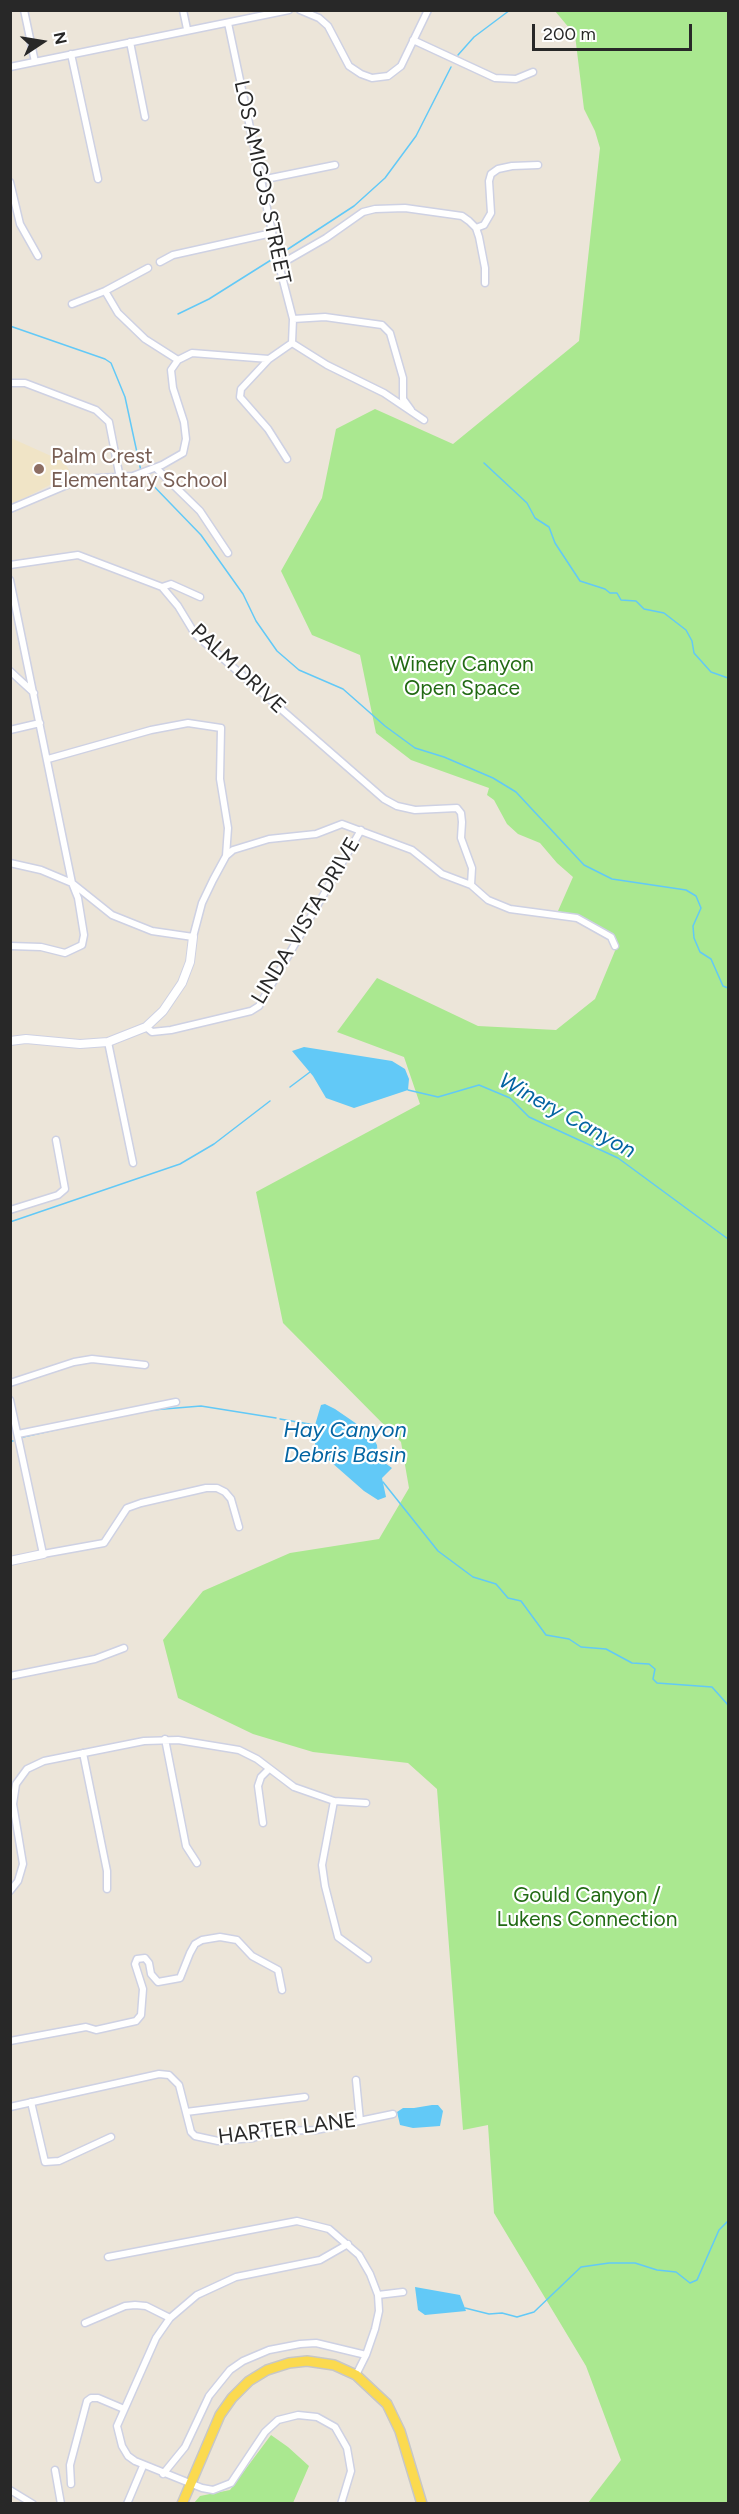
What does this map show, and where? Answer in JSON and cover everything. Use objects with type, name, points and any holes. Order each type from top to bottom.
[{"type":"main road","points":[[182,2504],[220,2415],[237,2392],[255,2377],[284,2364],[307,2361],[334,2365],[356,2374],[377,2392],[394,2415],[422,2504]]},
{"type":"street","points":[[24,10],[35,62]]},
{"type":"street","points":[[183,10],[187,29]]},
{"type":"street","points":[[244,10],[246,19]]},
{"type":"street","points":[[10,67],[187,29],[289,10]]},
{"type":"street","points":[[300,10],[319,18],[328,26],[349,66],[372,78],[388,76],[401,66],[428,10]]},
{"type":"street","points":[[319,18],[323,10]]},
{"type":"street","name":"LOS AMIGOS STREET","points":[[228,23],[292,319],[292,343]]},
{"type":"street","points":[[413,40],[495,78],[516,79],[533,72]]},
{"type":"street","points":[[130,42],[145,117]]},
{"type":"street","points":[[71,54],[98,179]]},
{"type":"street","points":[[261,180],[335,165]]},
{"type":"street","points":[[476,228],[484,225],[491,213],[489,189],[491,174],[498,169],[512,166],[538,165]]},
{"type":"street","points":[[10,182],[20,224],[38,256]]},
{"type":"street","points":[[279,265],[326,238],[363,212],[375,209],[405,208],[462,216],[476,228],[485,268],[485,283]]},
{"type":"street","points":[[160,262],[173,255],[272,233]]},
{"type":"street","points":[[72,304],[105,291],[148,268]]},
{"type":"street","points":[[105,291],[118,313],[145,339],[178,360]]},
{"type":"street","points":[[292,319],[325,317],[382,325],[390,333],[403,378],[403,399],[411,410]]},
{"type":"street","points":[[287,459],[268,429],[240,397],[241,389],[269,359],[292,343],[327,365],[384,393],[424,420]]},
{"type":"street","points":[[10,509],[81,479],[133,476],[153,469],[183,453],[186,439],[184,422],[173,388],[171,370],[178,360],[192,353],[269,359]]},
{"type":"street","points":[[10,383],[25,383],[96,410],[109,422],[120,478]]},
{"type":"street","points":[[153,469],[200,511],[228,553]]},
{"type":"street","points":[[10,565],[78,555],[162,587],[171,584],[201,597]]},
{"type":"street","points":[[10,580],[84,935],[82,945],[65,953],[41,947],[10,946]]},
{"type":"street","name":"PALM DRIVE","points":[[162,587],[178,606],[195,634],[384,799],[397,806],[415,810],[457,808],[461,813],[461,838],[472,868],[471,885]]},
{"type":"street","points":[[10,671],[35,695]]},
{"type":"street","points":[[10,730],[40,723]]},
{"type":"street","points":[[48,759],[151,730],[188,723],[221,728],[220,779],[228,828],[226,856]]},
{"type":"street","points":[[10,1041],[27,1039],[81,1044],[108,1042],[146,1027],[163,1011],[182,983],[190,962],[193,937],[202,903],[226,856],[233,850],[258,842],[316,834],[342,824],[412,850],[442,874],[471,885],[488,900],[510,909],[577,918],[610,937],[615,946]]},
{"type":"street","name":"LINDA VISTA DRIVE","points":[[146,1027],[152,1032],[171,1030],[251,1011],[259,1006],[361,830]]},
{"type":"street","points":[[10,863],[41,870],[72,883],[112,915],[131,924],[153,931],[193,937]]},
{"type":"street","points":[[108,1042],[133,1163]]},
{"type":"street","points":[[10,1210],[58,1195],[65,1189],[56,1140]]},
{"type":"street","points":[[10,1383],[74,1362],[92,1359],[145,1365]]},
{"type":"street","points":[[10,1400],[43,1554]]},
{"type":"street","points":[[18,1434],[176,1402]]},
{"type":"street","points":[[10,1561],[104,1543],[113,1533],[123,1512],[141,1503],[206,1488],[217,1488],[225,1492],[235,1507],[239,1527]]},
{"type":"street","points":[[10,1676],[95,1659],[124,1648]]},
{"type":"street","points":[[165,1739],[186,1846],[197,1863]]},
{"type":"street","points":[[10,1891],[18,1881],[23,1864],[13,1804],[16,1784],[21,1775],[35,1764],[165,1739],[239,1750],[257,1759],[294,1787],[334,1801],[366,1803]]},
{"type":"street","points":[[83,1753],[107,1870],[108,1889]]},
{"type":"street","points":[[263,1823],[258,1786],[261,1778],[269,1769]]},
{"type":"street","points":[[334,1801],[322,1865],[326,1886],[338,1937],[368,1959]]},
{"type":"street","points":[[10,2041],[86,2027],[96,2030],[136,2021],[141,2015],[143,1989],[135,1964],[137,1959],[145,1958],[149,1963],[151,1974],[158,1982],[180,1978],[195,1944],[202,1940],[220,1937],[237,1940],[252,1956],[278,1970],[282,1990]]},
{"type":"street","name":"HARTER LANE","points":[[10,2107],[159,2074],[169,2075],[179,2085],[189,2129],[195,2136],[218,2141],[253,2138],[279,2130],[316,2130],[393,2114]]},
{"type":"street","points":[[356,2080],[360,2121]]},
{"type":"street","points":[[186,2112],[305,2097]]},
{"type":"street","points":[[31,2102],[45,2162],[58,2161],[111,2138]]},
{"type":"street","points":[[108,2257],[297,2221],[328,2229],[358,2255],[370,2274],[378,2295],[379,2311],[366,2355],[356,2374]]},
{"type":"street","points":[[341,2504],[351,2471],[347,2448],[335,2427],[328,2421],[308,2415],[292,2415],[273,2424],[228,2485],[207,2490],[143,2466],[128,2456],[122,2446],[117,2426],[156,2338],[170,2318],[197,2295],[236,2277],[320,2260],[348,2244]]},
{"type":"street","points":[[378,2295],[403,2292]]},
{"type":"street","points":[[85,2323],[125,2306],[135,2305],[146,2306],[170,2318]]},
{"type":"street","points":[[164,2474],[185,2447],[209,2396],[230,2370],[243,2361],[269,2350],[316,2343],[366,2355]]},
{"type":"street","points":[[71,2484],[70,2465],[87,2401],[91,2398],[98,2398],[124,2409]]},
{"type":"street","points":[[127,2504],[143,2466]]},
{"type":"street","points":[[55,2470],[61,2504]]},
{"type":"street","points":[[10,2490],[33,2504]]},
{"type":"shaded area","name":"Palm Crest Elementary School","points":[[11,438],[60,460],[71,474],[11,505]]},
{"type":"green space","points":[[555,11],[728,11],[728,2503],[588,2503],[621,2460],[586,2366],[494,2213],[488,2125],[463,2130],[437,1789],[408,1763],[313,1752],[253,1734],[178,1698],[163,1640],[203,1591],[290,1553],[379,1539],[409,1488],[401,1442],[283,1323],[256,1192],[420,1104],[404,1057],[337,1032],[377,978],[478,1026],[556,1030],[595,999],[617,946],[614,940],[573,915],[558,911],[573,877],[540,843],[518,834],[507,824],[494,800],[487,795],[489,788],[411,760],[376,733],[360,655],[312,635],[281,571],[322,498],[336,429],[375,409],[453,444],[579,341],[600,148],[595,131],[584,109],[575,35]]},
{"type":"green space","points":[[271,2435],[309,2466],[293,2503],[194,2503],[200,2496],[230,2490]]},
{"type":"water","points":[[304,1047],[392,1061],[405,1069],[409,1079],[408,1090],[354,1108],[326,1098],[313,1076],[292,1051]]},
{"type":"water","name":"Hay Canyon Debris Basin","points":[[325,1404],[370,1433],[377,1445],[378,1458],[392,1468],[382,1478],[386,1497],[378,1500],[364,1491],[315,1448],[315,1425],[321,1405]]},
{"type":"water","points":[[438,2105],[443,2111],[440,2126],[413,2128],[400,2125],[397,2112],[403,2108]]},
{"type":"water","points":[[415,2287],[460,2295],[466,2311],[425,2315],[418,2310]]},
{"type":"waterway","points":[[458,55],[474,37],[510,10]]},
{"type":"waterway","points":[[282,253],[354,206],[385,178],[416,136],[451,67]]},
{"type":"waterway","points":[[178,314],[209,299],[271,260]]},
{"type":"waterway","points":[[10,326],[111,363],[125,397],[141,471]]},
{"type":"waterway","points":[[484,463],[527,503],[535,518],[549,527],[555,543],[580,581],[605,589],[610,593],[617,593],[621,600],[636,601],[644,609],[664,613],[686,630],[692,641],[694,653],[711,672],[728,678]]},
{"type":"waterway","points":[[143,475],[201,535],[243,594],[256,621],[277,651],[299,670],[343,689],[385,726],[415,748],[444,757],[493,778],[516,792],[584,865],[612,879],[686,890],[696,896],[701,908],[693,926],[694,938],[700,952],[711,959],[723,986],[728,988]]},
{"type":"waterway","points":[[290,1087],[310,1072]]},
{"type":"waterway","name":"Winery Canyon","points":[[408,1090],[438,1097],[479,1085],[510,1098],[529,1117],[618,1158],[728,1239]]},
{"type":"waterway","points":[[10,1222],[180,1164],[214,1144],[270,1101]]},
{"type":"waterway","points":[[152,1410],[201,1406],[276,1418]]},
{"type":"waterway","points":[[280,1419],[315,1425]]},
{"type":"waterway","points":[[23,1437],[59,1429]]},
{"type":"waterway","points":[[383,1482],[438,1551],[473,1577],[496,1584],[508,1598],[521,1601],[546,1635],[569,1639],[581,1647],[606,1649],[632,1663],[649,1664],[655,1669],[653,1679],[657,1683],[712,1687],[728,1705]]},
{"type":"waterway","points":[[465,2308],[489,2314],[502,2313],[517,2317],[534,2312],[581,2267],[609,2263],[635,2263],[657,2270],[676,2272],[690,2283],[697,2280],[719,2230],[728,2221]]},
{"type":"place","name":"Palm Crest Elementary School","points":[[39,469]]},
{"type":"park label","name":"Winery Canyon Open Space","points":[[462,677]]},
{"type":"park label","name":"Gould Canyon / Lukens Connection","points":[[587,1908]]}]
